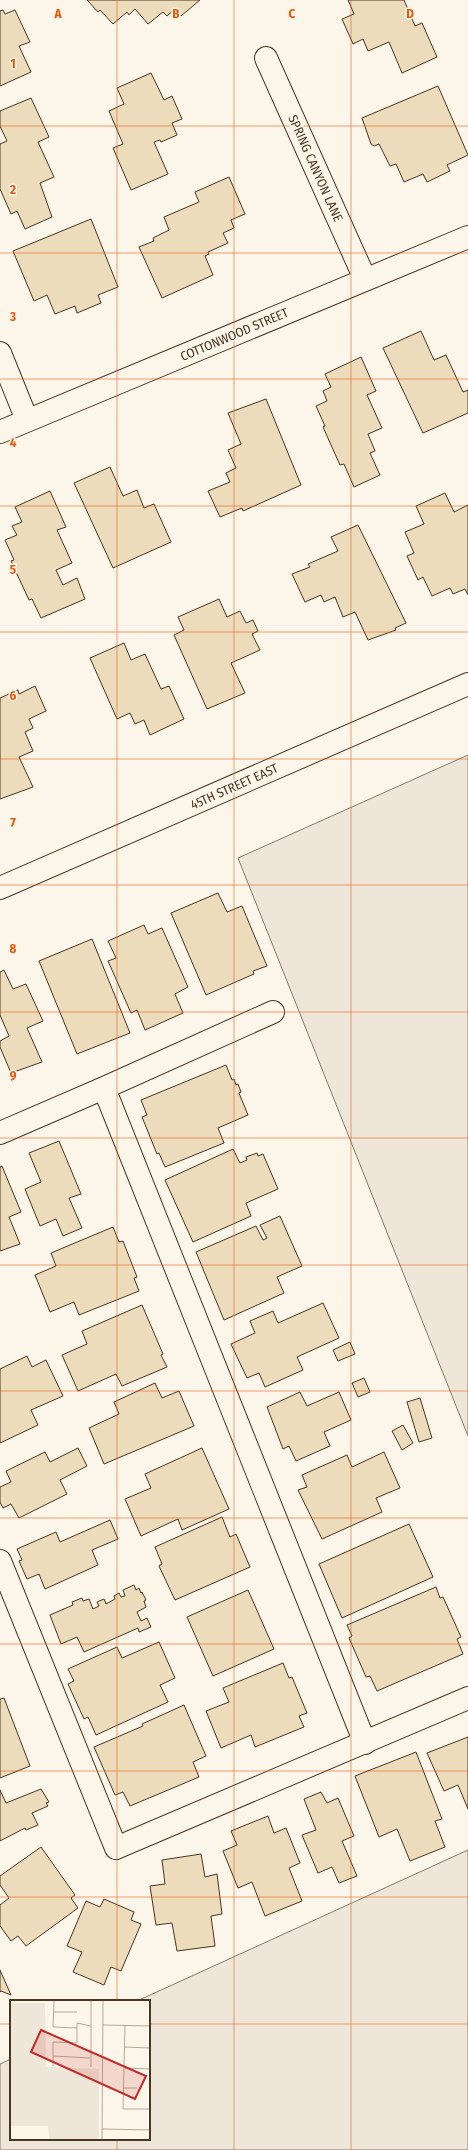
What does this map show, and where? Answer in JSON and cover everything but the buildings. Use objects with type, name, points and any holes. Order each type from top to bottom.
[{"type":"street","name":"SPRING CANYON LANE","points":[[266,58],[365,279]]},
{"type":"street","name":"COTTONWOOD STREET","points":[[0,432],[468,237]]},
{"type":"street","points":[[0,353],[27,420]]},
{"type":"street","name":"45TH STREET EAST","points":[[0,888],[468,684]]},
{"type":"street","points":[[0,1133],[273,1012]]},
{"type":"street","points":[[104,1088],[365,1743]]},
{"type":"street","points":[[0,1561],[116,1848],[468,1698]]},
{"type":"shaded area","points":[[468,755],[468,1436],[238,858]]},
{"type":"shaded area","points":[[468,1850],[468,2150],[0,2150],[0,2064],[10,2059],[10,2140],[150,2140],[150,2000],[139,2000]]}]
